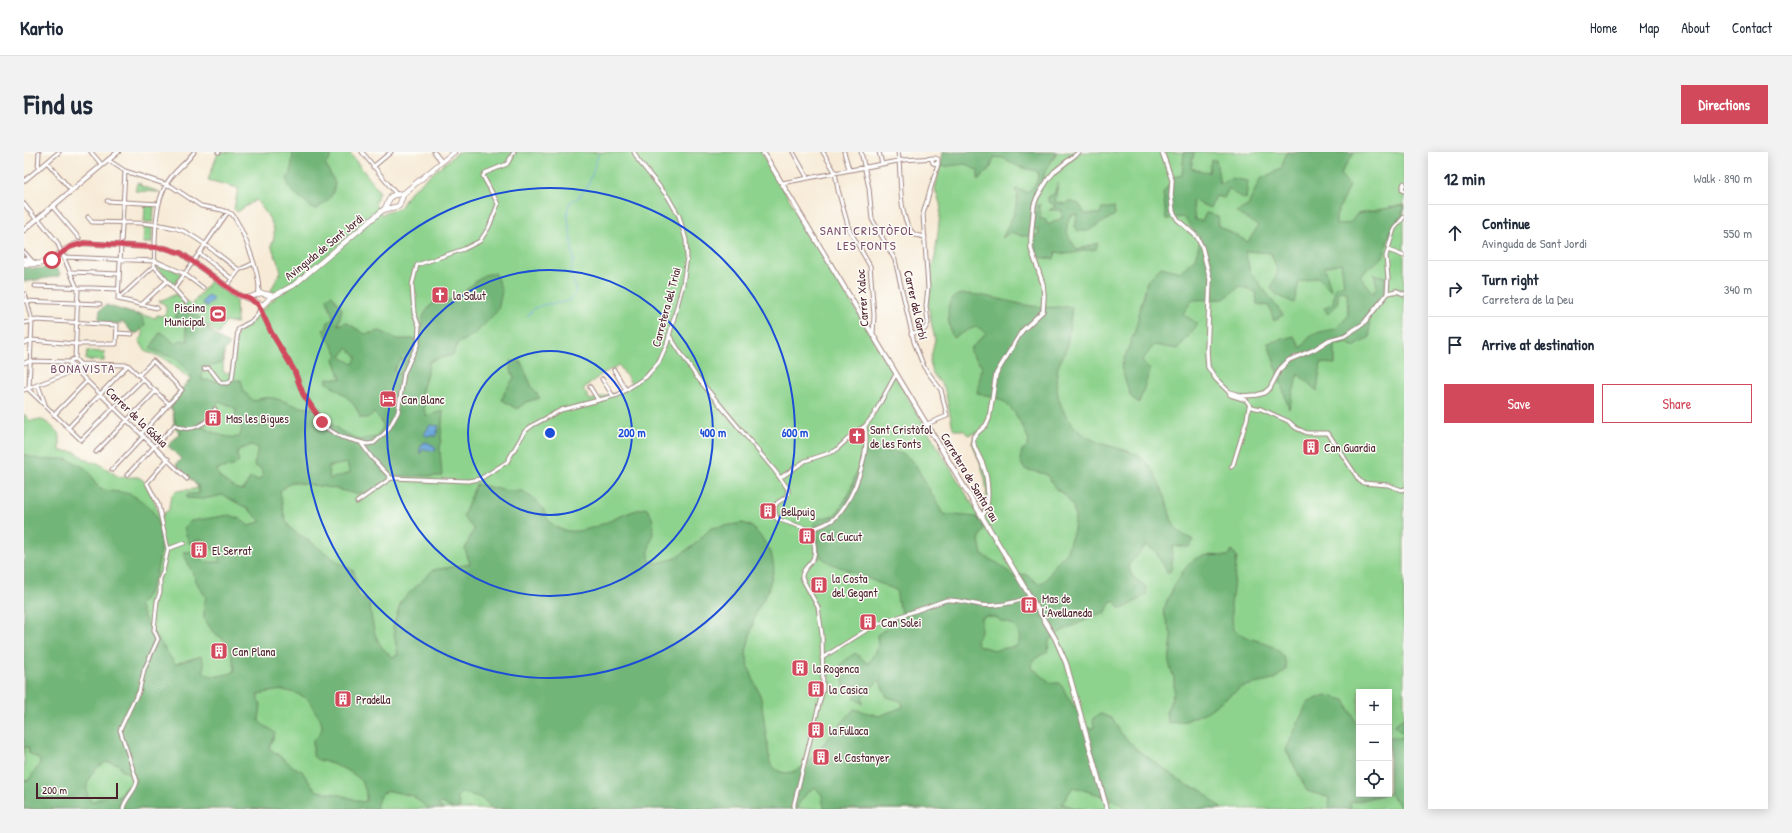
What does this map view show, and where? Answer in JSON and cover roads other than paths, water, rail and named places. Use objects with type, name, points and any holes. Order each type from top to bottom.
[{"type":"main road","points":[[24,230],[118,152]]},
{"type":"main road","points":[[392,207],[389,200],[392,195],[399,197],[454,152]]},
{"type":"main road","name":"Carretera de Santa Pau","points":[[763,152],[1055,638],[1066,663],[1107,809]]},
{"type":"main road","name":"Avinguda de Sant Jordi","points":[[266,302],[294,285],[384,210],[399,206],[399,197]]},
{"type":"main road","name":"Avinguda de Sant Jordi","points":[[384,210],[389,200]]},
{"type":"main road","points":[[24,264],[38,265],[46,263],[70,247],[78,244],[165,248],[181,253],[226,287],[258,305]]},
{"type":"main road","points":[[24,259],[38,263],[46,263]]},
{"type":"main road","points":[[248,298],[262,293],[274,296]]},
{"type":"main road","points":[[257,295],[258,305]]},
{"type":"main road","points":[[258,305],[266,302],[266,295]]},
{"type":"street","points":[[38,170],[39,152]]},
{"type":"street","points":[[91,152],[102,165]]},
{"type":"street","points":[[362,152],[399,197]]},
{"type":"street","points":[[373,167],[391,152]]},
{"type":"street","points":[[434,152],[442,162]]},
{"type":"street","points":[[258,305],[271,332],[294,370],[303,394],[326,428],[341,437],[367,444],[374,443],[382,437],[393,423],[398,412],[404,373],[418,343],[419,326],[414,314],[412,286],[417,265],[464,249],[480,241],[484,237],[496,214],[498,204],[483,178],[484,174],[507,164],[514,152]]},
{"type":"street","name":"Carretera del Triai","points":[[391,478],[468,481],[480,479],[507,462],[527,428],[555,413],[613,396],[626,390],[646,377],[659,362],[667,344],[684,284],[687,257],[686,240],[679,216],[668,198],[638,160],[634,152]]},
{"type":"street","points":[[793,152],[807,177]]},
{"type":"street","points":[[824,152],[836,172]]},
{"type":"street","points":[[844,152],[849,169]]},
{"type":"street","name":"Carrer del Garbí","points":[[861,152],[870,193],[871,216],[897,265],[912,334],[924,367],[942,392],[947,412],[947,416],[927,424]]},
{"type":"street","points":[[879,152],[882,164]]},
{"type":"street","points":[[898,152],[903,209],[907,224],[915,235],[925,237]]},
{"type":"street","points":[[982,516],[988,507],[986,472],[974,445],[974,436],[986,425],[989,419],[996,374],[1022,331],[1039,317],[1043,311],[1043,284],[1031,249],[1034,205],[1049,178],[1055,171],[1071,160],[1079,152]]},
{"type":"street","points":[[1162,152],[1172,180],[1171,196],[1173,212],[1178,220],[1197,237],[1202,248],[1210,279],[1207,351],[1208,367],[1216,379],[1230,392],[1230,395],[1246,400],[1249,406],[1242,435],[1231,468]]},
{"type":"street","points":[[24,181],[58,153]]},
{"type":"street","points":[[118,299],[154,266],[159,204],[166,184],[192,153]]},
{"type":"street","points":[[782,183],[899,160],[937,158],[938,164],[923,214],[928,286],[926,307],[928,325],[925,329],[912,334]]},
{"type":"street","points":[[108,160],[125,171],[166,184],[179,190],[202,206],[228,212],[234,217],[254,263],[259,285],[257,295]]},
{"type":"street","points":[[48,162],[71,190]]},
{"type":"street","points":[[118,299],[125,171]]},
{"type":"street","name":"Carrer Xaloc","points":[[836,172],[838,190],[847,224],[868,262],[871,271],[874,315],[872,334]]},
{"type":"street","points":[[1404,183],[1402,189],[1404,191]]},
{"type":"street","points":[[389,185],[389,200]]},
{"type":"street","points":[[107,201],[159,204]]},
{"type":"street","points":[[24,204],[57,242],[77,288],[75,359],[80,364]]},
{"type":"street","points":[[52,206],[79,238]]},
{"type":"street","points":[[174,289],[228,212]]},
{"type":"street","points":[[88,217],[92,222],[157,225],[180,229],[239,270]]},
{"type":"street","points":[[1230,392],[1244,396],[1264,393],[1270,388],[1280,369],[1286,362],[1313,350],[1330,340],[1344,336],[1363,324],[1386,294],[1388,278],[1386,256],[1394,229],[1404,217]]},
{"type":"street","points":[[1388,250],[1404,256]]},
{"type":"street","points":[[24,252],[32,261],[38,263]]},
{"type":"street","points":[[199,253],[232,278]]},
{"type":"street","points":[[64,256],[155,261],[185,274],[203,288]]},
{"type":"street","points":[[226,287],[239,270],[254,263]]},
{"type":"street","points":[[154,266],[186,302]]},
{"type":"street","points":[[71,272],[119,274]]},
{"type":"street","points":[[142,305],[167,281]]},
{"type":"street","points":[[35,286],[118,289]]},
{"type":"street","points":[[1386,294],[1395,291],[1404,294]]},
{"type":"street","points":[[25,294],[25,301],[32,322],[32,340],[27,389]]},
{"type":"street","points":[[118,299],[157,308]]},
{"type":"street","points":[[25,301],[100,304]]},
{"type":"street","points":[[264,315],[266,302]]},
{"type":"street","points":[[204,369],[210,369],[222,383],[228,383],[232,379],[237,332],[240,327],[249,324],[256,316],[258,305]]},
{"type":"street","points":[[256,316],[264,315]]},
{"type":"street","points":[[24,324],[32,322],[117,326],[116,344],[75,344],[32,340],[24,343]]},
{"type":"street","points":[[117,332],[132,334]]},
{"type":"street","points":[[669,334],[696,376],[788,489],[786,497],[775,505],[774,510],[777,519],[810,530],[834,518],[851,496],[863,463],[866,449],[865,426]]},
{"type":"street","points":[[24,363],[30,361],[70,362],[75,359]]},
{"type":"street","points":[[112,470],[182,390],[153,361],[139,375]]},
{"type":"street","points":[[70,362],[71,366],[76,368]]},
{"type":"street","points":[[27,389],[74,371],[80,364],[128,365],[169,404]]},
{"type":"street","points":[[68,428],[128,365]]},
{"type":"street","name":"Carrer de la Gódua","points":[[76,368],[77,372],[187,479]]},
{"type":"street","points":[[614,370],[626,390]]},
{"type":"street","points":[[780,478],[805,460],[835,451],[855,432],[865,426],[874,416],[896,374]]},
{"type":"street","points":[[27,389],[81,440],[143,379]]},
{"type":"street","points":[[602,379],[613,396]]},
{"type":"street","points":[[54,415],[87,381]]},
{"type":"street","points":[[38,385],[46,406]]},
{"type":"street","points":[[590,387],[598,400]]},
{"type":"street","points":[[96,452],[156,391]]},
{"type":"street","points":[[1249,406],[1261,409],[1288,421],[1296,428],[1309,434],[1327,432],[1359,480],[1363,483],[1383,484],[1402,490],[1404,489]]},
{"type":"street","points":[[127,476],[175,425],[186,428],[205,424],[216,409]]},
{"type":"street","points":[[357,502],[391,478],[372,458],[360,442]]},
{"type":"street","points":[[123,809],[125,803],[136,786],[137,781],[120,730],[139,692],[144,670],[158,639],[154,630],[157,601],[161,589],[160,579],[168,548],[158,504],[147,483],[168,459]]},
{"type":"street","points":[[794,809],[822,693],[822,658],[818,607],[801,574],[812,559],[815,552],[810,530]]},
{"type":"street","points":[[168,548],[184,543]]},
{"type":"street","points":[[822,658],[873,626],[946,600],[957,600],[985,606],[1010,603],[1030,597]]},
{"type":"water","points":[[208,295],[214,299],[207,307],[202,303]]},
{"type":"water","points":[[430,425],[439,426],[436,436],[426,436],[424,434]]},
{"type":"water","points":[[427,442],[436,448],[435,451],[423,449],[420,454],[420,448],[423,443]]},
{"type":"waterway","points":[[528,316],[532,310],[538,307],[567,301],[575,295],[576,290],[571,271],[571,267],[574,262],[567,210],[570,202],[582,194],[586,188],[599,152]]},
{"type":"place","name":"la Salut","points":[[440,295]]},
{"type":"place","name":"Piscina Municipal","points":[[218,314]]},
{"type":"place","name":"Can Blanc","points":[[388,399]]},
{"type":"place","name":"Mas les Bigues","points":[[213,418]]},
{"type":"place","name":"Sant Cristòfol de les Fonts","points":[[857,436]]},
{"type":"place","name":"Can Guardia","points":[[1311,447]]},
{"type":"place","name":"Bellpuig","points":[[768,511]]},
{"type":"place","name":"Cal Cucut","points":[[807,536]]},
{"type":"place","name":"El Serrat","points":[[199,550]]},
{"type":"place","name":"la Costa del Gegant","points":[[819,585]]},
{"type":"place","name":"Mas de l'Avellaneda","points":[[1029,605]]},
{"type":"place","name":"Can Solei","points":[[868,622]]},
{"type":"place","name":"Can Plana","points":[[219,651]]},
{"type":"place","name":"la Rogenca","points":[[800,668]]},
{"type":"place","name":"la Casica","points":[[816,689]]},
{"type":"place","name":"Pradella","points":[[343,699]]},
{"type":"place","name":"la Fullaca","points":[[816,730]]},
{"type":"place","name":"el Castanyer","points":[[821,757]]},
{"type":"district","name":"SANT CRISTÒFOL LES FONTS","points":[[867,238]]},
{"type":"district","name":"BONAVISTA","points":[[83,368]]}]
